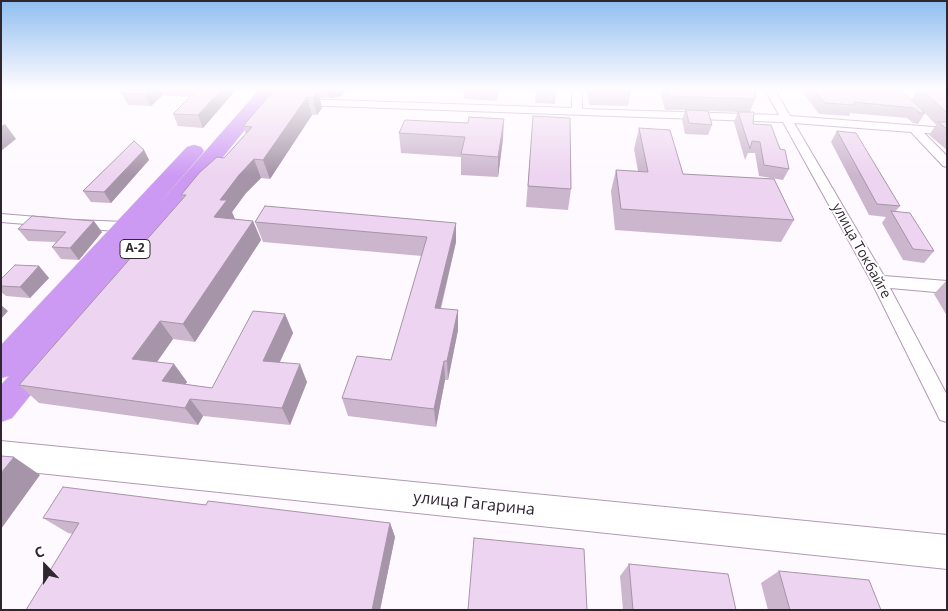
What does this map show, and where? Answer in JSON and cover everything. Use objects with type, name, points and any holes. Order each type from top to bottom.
[{"type":"highway","name":"A-2","points":[[1,366],[125,228],[244,119]]},
{"type":"highway","name":"A-2","points":[[1,408],[249,119]]},
{"type":"main road","name":"улица Гагарина","points":[[1,456],[947,552]]},
{"type":"street","points":[[772,119],[947,132]]},
{"type":"street","name":"улица Токбайге","points":[[787,119],[879,282],[947,414]]},
{"type":"street","points":[[922,119],[934,131]]},
{"type":"street","points":[[916,131],[947,164]]},
{"type":"street","points":[[1,218],[125,228]]},
{"type":"street","points":[[879,282],[947,287]]},
{"type":"building","points":[[249,119],[292,119],[263,160],[254,159],[239,175],[220,200],[227,200],[214,217],[253,221],[183,324],[160,321],[132,359],[174,364],[162,381],[212,388],[253,311],[285,314],[263,361],[300,364],[282,408],[190,399],[185,408],[19,385],[186,195],[181,195],[199,173],[217,157],[224,158],[252,127],[243,126]]},
{"type":"building","points":[[469,119],[504,119],[498,157],[461,154],[465,137],[399,133],[405,120],[468,123]]},
{"type":"building","points":[[533,119],[570,119],[571,189],[528,186]]},
{"type":"building","points":[[688,119],[710,119],[712,125],[689,123]]},
{"type":"building","points":[[740,119],[753,119],[753,124],[771,125],[780,149],[785,150],[789,169],[764,165],[760,142],[752,141],[750,149]]},
{"type":"building","points":[[938,122],[947,122],[947,129]]},
{"type":"building","points":[[639,128],[670,130],[683,174],[774,179],[794,220],[621,209],[616,170],[648,172]]},
{"type":"building","points":[[837,131],[856,133],[900,206],[877,204]]},
{"type":"building","points":[[134,141],[144,150],[104,192],[83,191]]},
{"type":"building","points":[[265,206],[456,223],[435,308],[458,310],[447,361],[444,361],[434,409],[342,398],[357,356],[391,360],[427,237],[255,222]]},
{"type":"building","points":[[891,211],[910,213],[934,251],[913,249]]},
{"type":"building","points":[[32,216],[94,221],[70,248],[52,247],[66,232],[18,229]]},
{"type":"building","points":[[15,265],[39,266],[20,287],[1,286],[1,279]]},
{"type":"building","points":[[1,456],[14,457],[1,473]]},
{"type":"building","points":[[63,487],[206,505],[208,501],[390,523],[372,610],[26,610],[79,523],[43,518]]},
{"type":"building","points":[[474,538],[584,549],[587,610],[468,610]]},
{"type":"building","points":[[629,564],[728,574],[736,610],[633,610]]},
{"type":"building","points":[[779,571],[869,580],[881,610],[790,610]]}]
